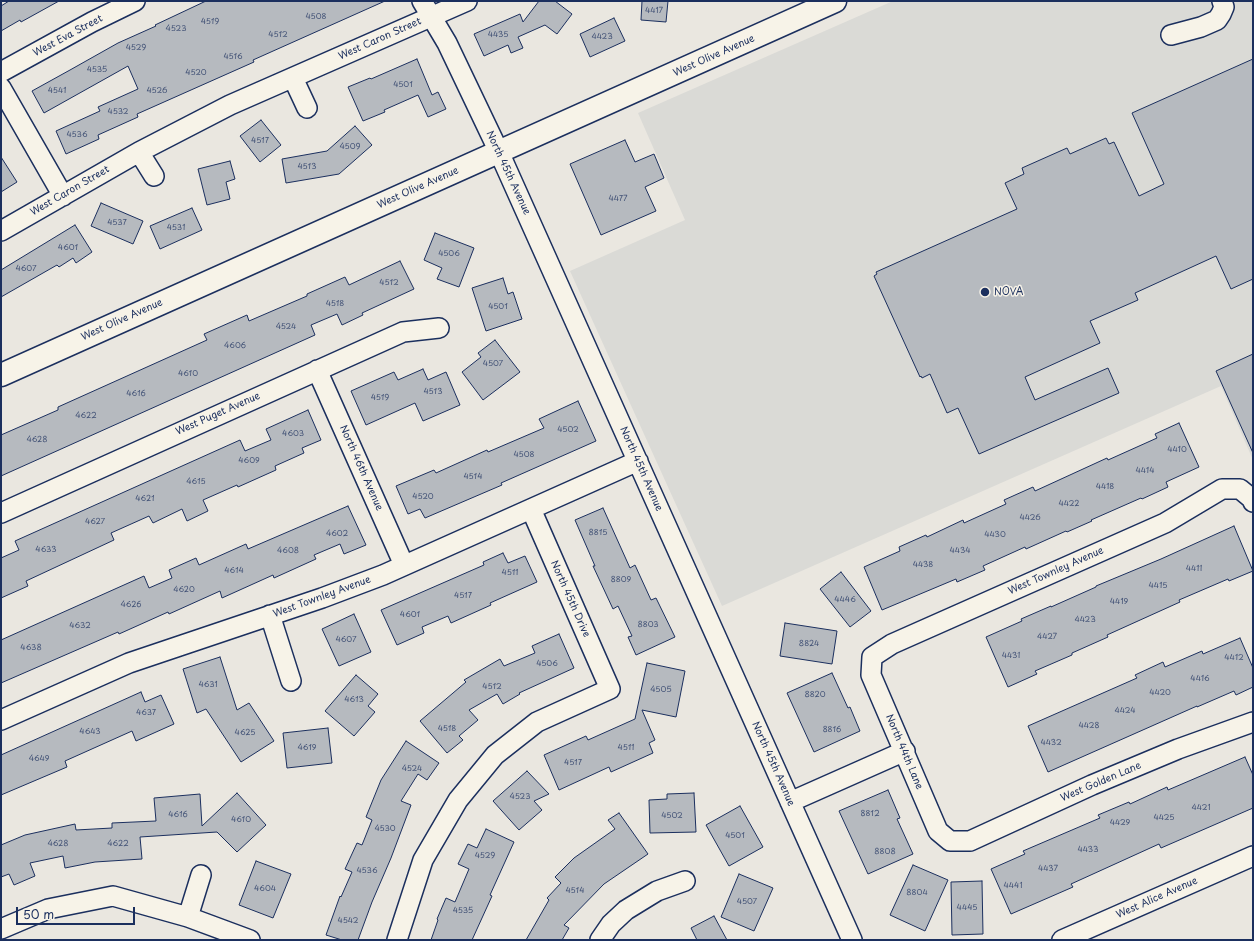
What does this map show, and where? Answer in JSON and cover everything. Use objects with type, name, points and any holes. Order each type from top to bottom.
[{"type":"main road","name":"West Olive Avenue","points":[[1,375],[835,1]]},
{"type":"street","name":"West Eva Street","points":[[1,72],[92,22],[135,1]]},
{"type":"street","name":"West Caron Street","points":[[1,231],[139,152],[230,105],[293,78],[427,9],[467,1]]},
{"type":"street","points":[[1171,35],[1201,27],[1217,20],[1224,7],[1222,1]]},
{"type":"street","name":"North 45th Avenue","points":[[427,9],[447,43],[499,152],[852,940]]},
{"type":"street","points":[[293,78],[307,108]]},
{"type":"street","points":[[1,88],[63,196]]},
{"type":"street","points":[[139,152],[154,176]]},
{"type":"street","name":"West Puget Avenue","points":[[1,512],[403,332],[439,328]]},
{"type":"street","name":"North 46th Avenue","points":[[317,370],[404,565]]},
{"type":"street","name":"West Townley Avenue","points":[[1,720],[129,663],[322,598],[404,565],[638,461]]},
{"type":"street","name":"West Townley Avenue","points":[[872,657],[892,644],[1165,523],[1222,489],[1246,496]]},
{"type":"street","name":"North 45th Drive","points":[[397,940],[423,860],[458,800],[495,755],[537,722],[610,689],[531,509]]},
{"type":"street","points":[[270,616],[291,681]]},
{"type":"street","name":"North 44th Lane","points":[[872,657],[871,675],[905,751],[938,831],[950,841]]},
{"type":"street","name":"West Golden Lane","points":[[950,841],[970,841],[1092,785],[1178,749],[1253,722]]},
{"type":"street","points":[[790,802],[905,751]]},
{"type":"street","name":"West Alice Avenue","points":[[1062,940],[1253,856]]},
{"type":"street","points":[[188,917],[201,875]]},
{"type":"street","points":[[600,940],[611,924],[626,910],[657,891],[685,881]]},
{"type":"street","points":[[1,929],[48,909],[113,896],[188,917],[250,940]]},
{"type":"shaded area","points":[[893,1],[1253,1],[1253,460],[1221,386],[722,606],[570,271],[685,220],[638,113]]},
{"type":"building","points":[[9,1],[59,1],[1,31],[1,6]]},
{"type":"building","points":[[206,1],[385,1],[137,114],[138,117],[98,135],[99,139],[66,154],[56,131],[100,111],[98,107],[138,89],[128,66],[44,113],[32,91],[118,43]]},
{"type":"building","points":[[539,1],[555,1],[572,14],[557,34],[545,25],[518,37],[523,48],[511,53],[508,45],[484,56],[474,34],[520,14],[523,22]]},
{"type":"building","points":[[642,1],[668,1],[666,22],[641,20]]},
{"type":"building","points":[[614,18],[625,41],[590,57],[580,34]]},
{"type":"building","points":[[417,59],[432,95],[438,92],[446,109],[428,117],[418,95],[384,110],[385,112],[363,121],[348,87],[370,78],[371,79]]},
{"type":"building","points":[[1253,59],[1253,279],[1231,289],[1216,256],[1135,293],[1138,300],[1090,321],[1100,343],[1025,377],[1035,400],[1108,368],[1119,393],[979,454],[958,408],[947,413],[930,374],[922,378],[921,376],[920,377],[874,276],[877,274],[876,272],[1017,209],[1005,183],[1024,174],[1022,168],[1067,148],[1070,154],[1106,138],[1109,144],[1114,142],[1139,196],[1164,184],[1132,113]]},
{"type":"building","points":[[261,120],[281,145],[260,162],[240,136]]},
{"type":"building","points":[[355,126],[372,145],[339,174],[286,183],[282,159],[327,151]]},
{"type":"building","points":[[625,140],[635,162],[654,154],[664,178],[645,187],[656,211],[601,235],[570,164]]},
{"type":"building","points":[[1,157],[17,182],[1,192]]},
{"type":"building","points":[[230,161],[235,179],[226,182],[230,199],[207,205],[198,169]]},
{"type":"building","points":[[101,203],[143,221],[133,244],[91,226]]},
{"type":"building","points":[[192,208],[202,230],[160,249],[150,226]]},
{"type":"building","points":[[75,225],[92,252],[76,263],[73,258],[59,267],[57,265],[1,297],[1,270]]},
{"type":"building","points":[[435,233],[474,248],[459,287],[437,279],[442,268],[424,260]]},
{"type":"building","points":[[400,261],[414,289],[362,313],[363,315],[342,325],[337,314],[311,325],[315,335],[1,476],[1,435],[58,410],[58,407],[207,340],[204,334],[247,315],[249,321],[307,296],[307,294],[345,277],[349,285]]},
{"type":"building","points":[[503,278],[508,294],[513,292],[522,319],[486,331],[472,288]]},
{"type":"building","points":[[495,340],[520,372],[483,400],[462,372],[481,357],[478,353]]},
{"type":"building","points":[[1253,354],[1253,453],[1216,371]]},
{"type":"building","points":[[423,369],[428,380],[446,372],[460,405],[423,421],[415,403],[366,425],[351,391],[394,372],[398,380]]},
{"type":"building","points":[[578,401],[596,441],[501,483],[502,485],[425,518],[420,509],[408,514],[396,486],[434,470],[436,473],[487,450],[488,452],[544,428],[539,419]]},
{"type":"building","points":[[308,410],[321,440],[302,448],[304,453],[275,466],[276,470],[238,487],[237,485],[203,500],[208,511],[187,521],[182,509],[153,523],[149,516],[111,533],[114,540],[26,581],[28,586],[1,598],[1,558],[19,550],[15,541],[240,440],[245,451],[271,440],[266,429]]},
{"type":"building","points":[[1179,423],[1199,467],[1166,482],[1168,487],[1067,532],[1066,531],[1026,549],[1025,547],[983,566],[985,570],[957,582],[956,579],[882,610],[864,567],[900,551],[899,547],[926,535],[927,537],[963,520],[964,523],[1006,504],[1004,500],[1033,487],[1035,491],[1107,458],[1108,460],[1157,438],[1155,434]]},
{"type":"building","points":[[348,506],[366,545],[344,554],[340,544],[314,555],[316,559],[274,578],[273,575],[222,598],[220,591],[169,614],[168,612],[119,634],[118,632],[1,683],[1,640],[144,576],[149,588],[172,578],[169,570],[196,558],[199,565],[246,544],[248,549]]},
{"type":"building","points":[[603,508],[630,568],[635,565],[651,600],[656,598],[675,637],[636,655],[628,637],[632,636],[618,606],[613,609],[593,566],[595,566],[575,520]]},
{"type":"building","points":[[1234,526],[1253,571],[1229,581],[1228,579],[1179,600],[1180,602],[1107,635],[1108,637],[1035,671],[1037,674],[1008,687],[986,637],[1022,621],[1021,619]]},
{"type":"building","points":[[503,553],[508,563],[525,556],[537,582],[490,603],[491,605],[451,623],[448,616],[422,627],[424,633],[397,645],[381,610],[484,565],[483,562]]},
{"type":"building","points":[[841,572],[871,611],[850,627],[820,589]]},
{"type":"building","points":[[354,614],[371,652],[339,666],[322,629]]},
{"type":"building","points":[[785,623],[837,631],[832,664],[780,656]]},
{"type":"building","points":[[559,634],[574,668],[519,693],[520,694],[503,704],[497,694],[469,710],[478,720],[459,736],[463,740],[447,753],[420,721],[466,682],[464,680],[500,659],[504,666],[535,653],[532,646]]},
{"type":"building","points":[[1240,638],[1253,668],[1253,687],[1236,695],[1234,691],[1197,706],[1048,772],[1028,726],[1137,678],[1135,675],[1163,662],[1165,667],[1202,651],[1203,654]]},
{"type":"building","points":[[220,657],[237,710],[249,703],[274,741],[241,762],[206,709],[197,713],[183,669]]},
{"type":"building","points":[[647,663],[685,671],[676,717],[642,710],[655,740],[649,743],[653,753],[611,772],[609,767],[559,790],[544,755],[586,736],[588,740],[635,719]]},
{"type":"building","points":[[832,673],[848,708],[850,707],[860,731],[814,752],[787,693]]},
{"type":"building","points":[[356,675],[378,694],[368,706],[375,712],[354,736],[325,711]]},
{"type":"building","points":[[141,692],[145,702],[161,695],[174,724],[136,741],[132,731],[65,761],[67,767],[1,795],[1,755]]},
{"type":"building","points":[[328,728],[332,763],[287,768],[283,733]]},
{"type":"building","points":[[406,741],[439,763],[427,780],[418,774],[401,801],[411,805],[358,940],[342,940],[326,935],[340,896],[341,897],[352,872],[345,869],[357,843],[362,845],[372,820],[366,817],[381,780]]},
{"type":"building","points":[[1245,757],[1253,775],[1253,808],[1161,848],[1159,844],[1071,884],[1073,887],[1011,914],[991,869],[1025,854],[1023,851],[1100,818],[1098,815],[1129,802],[1130,804],[1167,787],[1168,790]]},
{"type":"building","points":[[527,771],[549,794],[534,801],[542,810],[519,830],[493,801]]},
{"type":"building","points":[[888,790],[900,818],[897,819],[913,854],[868,874],[839,811]]},
{"type":"building","points":[[237,793],[266,825],[237,852],[217,832],[140,837],[142,859],[95,862],[65,868],[63,856],[30,863],[35,876],[14,885],[9,874],[1,877],[1,845],[25,835],[75,824],[76,830],[112,828],[112,823],[156,821],[154,798],[200,794],[202,826]]},
{"type":"building","points":[[694,793],[696,832],[650,833],[649,800],[667,799],[667,794]]},
{"type":"building","points":[[740,806],[763,847],[729,866],[706,825]]},
{"type":"building","points":[[619,813],[648,854],[604,884],[564,925],[569,928],[562,940],[526,940],[549,900],[547,898],[561,883],[555,877],[574,858],[615,829],[608,820]]},
{"type":"building","points":[[486,829],[514,842],[472,940],[431,940],[438,920],[437,919],[446,898],[455,902],[469,869],[458,864],[468,844],[477,848]]},
{"type":"building","points":[[256,861],[291,874],[273,918],[239,905]]},
{"type":"building","points":[[913,865],[948,880],[925,931],[890,915]]},
{"type":"building","points":[[739,874],[773,888],[754,931],[721,917]]},
{"type":"building","points":[[982,881],[983,934],[952,935],[951,882]]},
{"type":"building","points":[[714,916],[727,940],[697,940],[691,928]]},
{"type":"place","name":"NOVA","points":[[985,292]]}]
